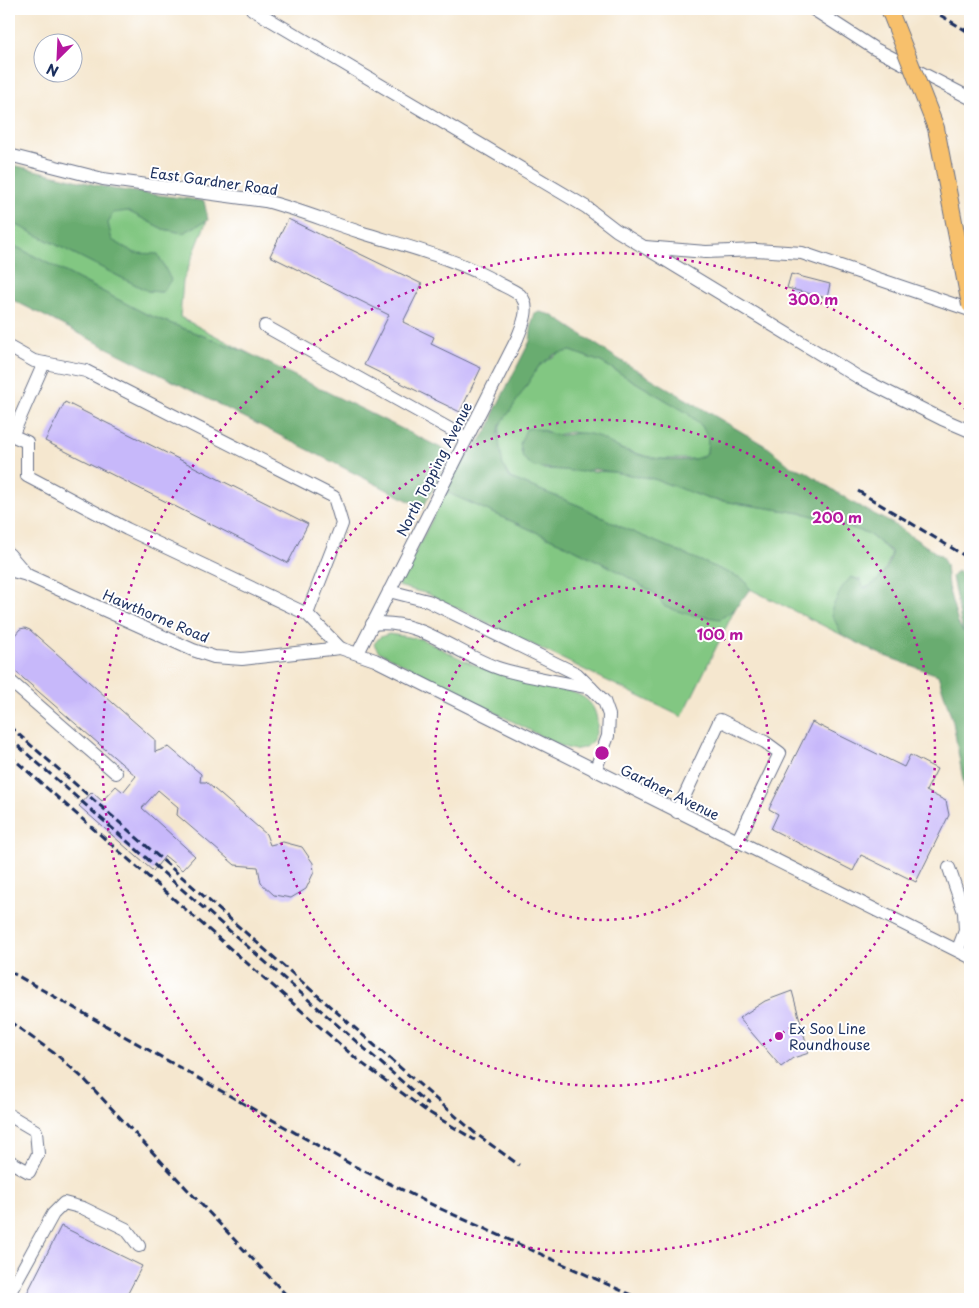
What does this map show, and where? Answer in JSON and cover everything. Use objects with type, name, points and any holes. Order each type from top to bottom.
[{"type":"main road","points":[[889,9],[936,128],[970,305]]},
{"type":"street","points":[[252,9],[586,207],[599,218],[644,247],[858,377],[918,408],[970,431]]},
{"type":"street","points":[[813,9],[875,49],[970,98]]},
{"type":"street","name":"East Gardner Road","points":[[9,155],[103,179],[265,201],[289,207],[359,232],[449,258],[481,273],[521,296]]},
{"type":"street","points":[[644,247],[706,252],[756,250],[802,253],[970,310]]},
{"type":"street","name":"North Topping Avenue","points":[[358,653],[522,326],[526,308],[521,296]]},
{"type":"street","points":[[265,326],[466,438]]},
{"type":"street","points":[[9,347],[34,361],[86,371],[334,496],[342,524],[307,614]]},
{"type":"street","points":[[44,363],[10,435],[27,442],[27,476],[127,529],[307,614],[340,648]]},
{"type":"street","points":[[9,554],[26,576]]},
{"type":"street","name":"Hawthorne Road","points":[[9,570],[193,650],[214,657],[242,659],[340,648],[358,653]]},
{"type":"street","points":[[389,591],[428,601],[577,674],[604,701],[610,722],[608,736],[595,771]]},
{"type":"street","points":[[372,624],[384,622],[405,625],[502,669],[592,688]]},
{"type":"street","name":"Gardner Avenue","points":[[358,653],[737,842],[958,949],[970,957]]},
{"type":"street","points":[[9,680],[116,773]]},
{"type":"street","points":[[677,812],[720,720],[765,742],[780,753],[737,842]]},
{"type":"street","points":[[949,868],[964,912],[965,931],[958,949]]},
{"type":"street","points":[[9,1115],[36,1131],[38,1154],[29,1172],[9,1161]]},
{"type":"street","points":[[9,1294],[53,1214],[64,1203],[83,1208],[126,1229],[139,1246]]},
{"type":"green space","points":[[9,164],[113,189],[204,201],[208,220],[183,233],[163,229],[128,211],[113,213],[108,223],[112,240],[135,253],[158,254],[171,280],[162,292],[148,291],[9,221]]},
{"type":"green space","points":[[128,211],[163,229],[183,233],[207,220],[183,281],[180,317],[248,353],[146,314],[9,243],[9,221],[148,291],[162,292],[135,253],[111,240],[108,223],[113,212]]},
{"type":"green space","points":[[9,243],[146,314],[248,353],[451,453],[423,508],[9,298]]},
{"type":"green space","points":[[540,312],[552,315],[615,357],[769,448],[791,467],[805,471],[853,503],[895,525],[942,557],[946,565],[948,587],[958,623],[963,632],[952,577],[957,571],[970,579],[970,821],[953,722],[938,675],[882,655],[842,635],[832,615],[832,608],[843,586],[851,577],[861,581],[863,587],[871,586],[887,568],[890,562],[891,551],[867,533],[807,514],[709,499],[654,479],[594,469],[582,472],[534,467],[523,458],[520,444],[526,429],[530,428],[556,435],[590,434],[621,449],[641,455],[666,460],[690,460],[707,453],[708,438],[702,426],[686,412],[601,362],[571,351],[555,354],[539,366],[500,425],[498,435],[503,466],[510,478],[580,506],[621,527],[743,579],[750,589],[735,609],[720,619],[687,614],[665,607],[654,593],[616,570],[572,548],[446,492],[458,468],[490,425],[494,412],[530,341],[535,313]]},
{"type":"green space","points":[[562,351],[571,351],[601,362],[686,412],[702,426],[708,438],[707,453],[697,459],[657,459],[621,449],[597,436],[571,432],[555,435],[541,429],[520,444],[523,458],[542,469],[613,472],[654,479],[709,499],[807,514],[867,533],[892,553],[882,575],[874,584],[863,587],[861,580],[851,577],[844,587],[838,598],[835,611],[835,617],[842,635],[750,589],[743,579],[621,527],[580,506],[510,478],[503,466],[499,450],[500,425],[539,366]]},
{"type":"green space","points":[[446,492],[572,548],[616,570],[654,593],[665,607],[698,615],[729,614],[735,609],[682,717],[428,594],[398,586]]},
{"type":"green space","points":[[389,634],[421,639],[472,664],[567,690],[581,696],[593,707],[596,714],[597,729],[595,736],[586,747],[578,749],[568,748],[552,742],[378,651],[374,644],[380,637]]},
{"type":"building","points":[[288,219],[422,284],[403,322],[434,337],[431,344],[481,368],[460,412],[364,365],[389,315],[270,256]]},
{"type":"building","points":[[791,274],[830,284],[827,298],[787,288]]},
{"type":"building","points":[[65,402],[308,524],[288,563],[45,441]]},
{"type":"building","points":[[20,629],[30,630],[155,740],[155,752],[169,747],[201,774],[200,782],[206,782],[266,834],[270,845],[283,842],[302,847],[313,863],[314,872],[306,889],[291,898],[274,895],[261,883],[258,867],[235,865],[177,815],[178,807],[158,790],[142,808],[195,856],[182,870],[165,856],[153,871],[79,806],[92,792],[102,801],[116,786],[123,792],[136,776],[9,666],[9,642]]},
{"type":"building","points":[[812,722],[904,767],[910,755],[937,769],[926,791],[946,801],[949,815],[916,882],[861,855],[853,871],[771,829],[778,814],[769,809]]},
{"type":"building","name":"Ex Soo Line Roundhouse","points":[[792,991],[809,1053],[793,1058],[781,1067],[739,1018],[765,1001]]},
{"type":"building","points":[[61,1226],[142,1266],[125,1299],[24,1299]]},
{"type":"railway","points":[[930,9],[970,33]]},
{"type":"railway","points":[[858,491],[970,559]]},
{"type":"railway","points":[[9,726],[475,1133],[519,1165]]},
{"type":"railway","points":[[9,738],[429,1105]]},
{"type":"railway","points":[[9,755],[359,1061],[425,1110],[475,1140]]},
{"type":"railway","points":[[9,971],[354,1166],[441,1209],[640,1299]]},
{"type":"railway","points":[[9,1021],[58,1056],[84,1079],[290,1299]]},
{"type":"place","name":"Ex Soo Line Roundhouse","points":[[779,1036]]}]
